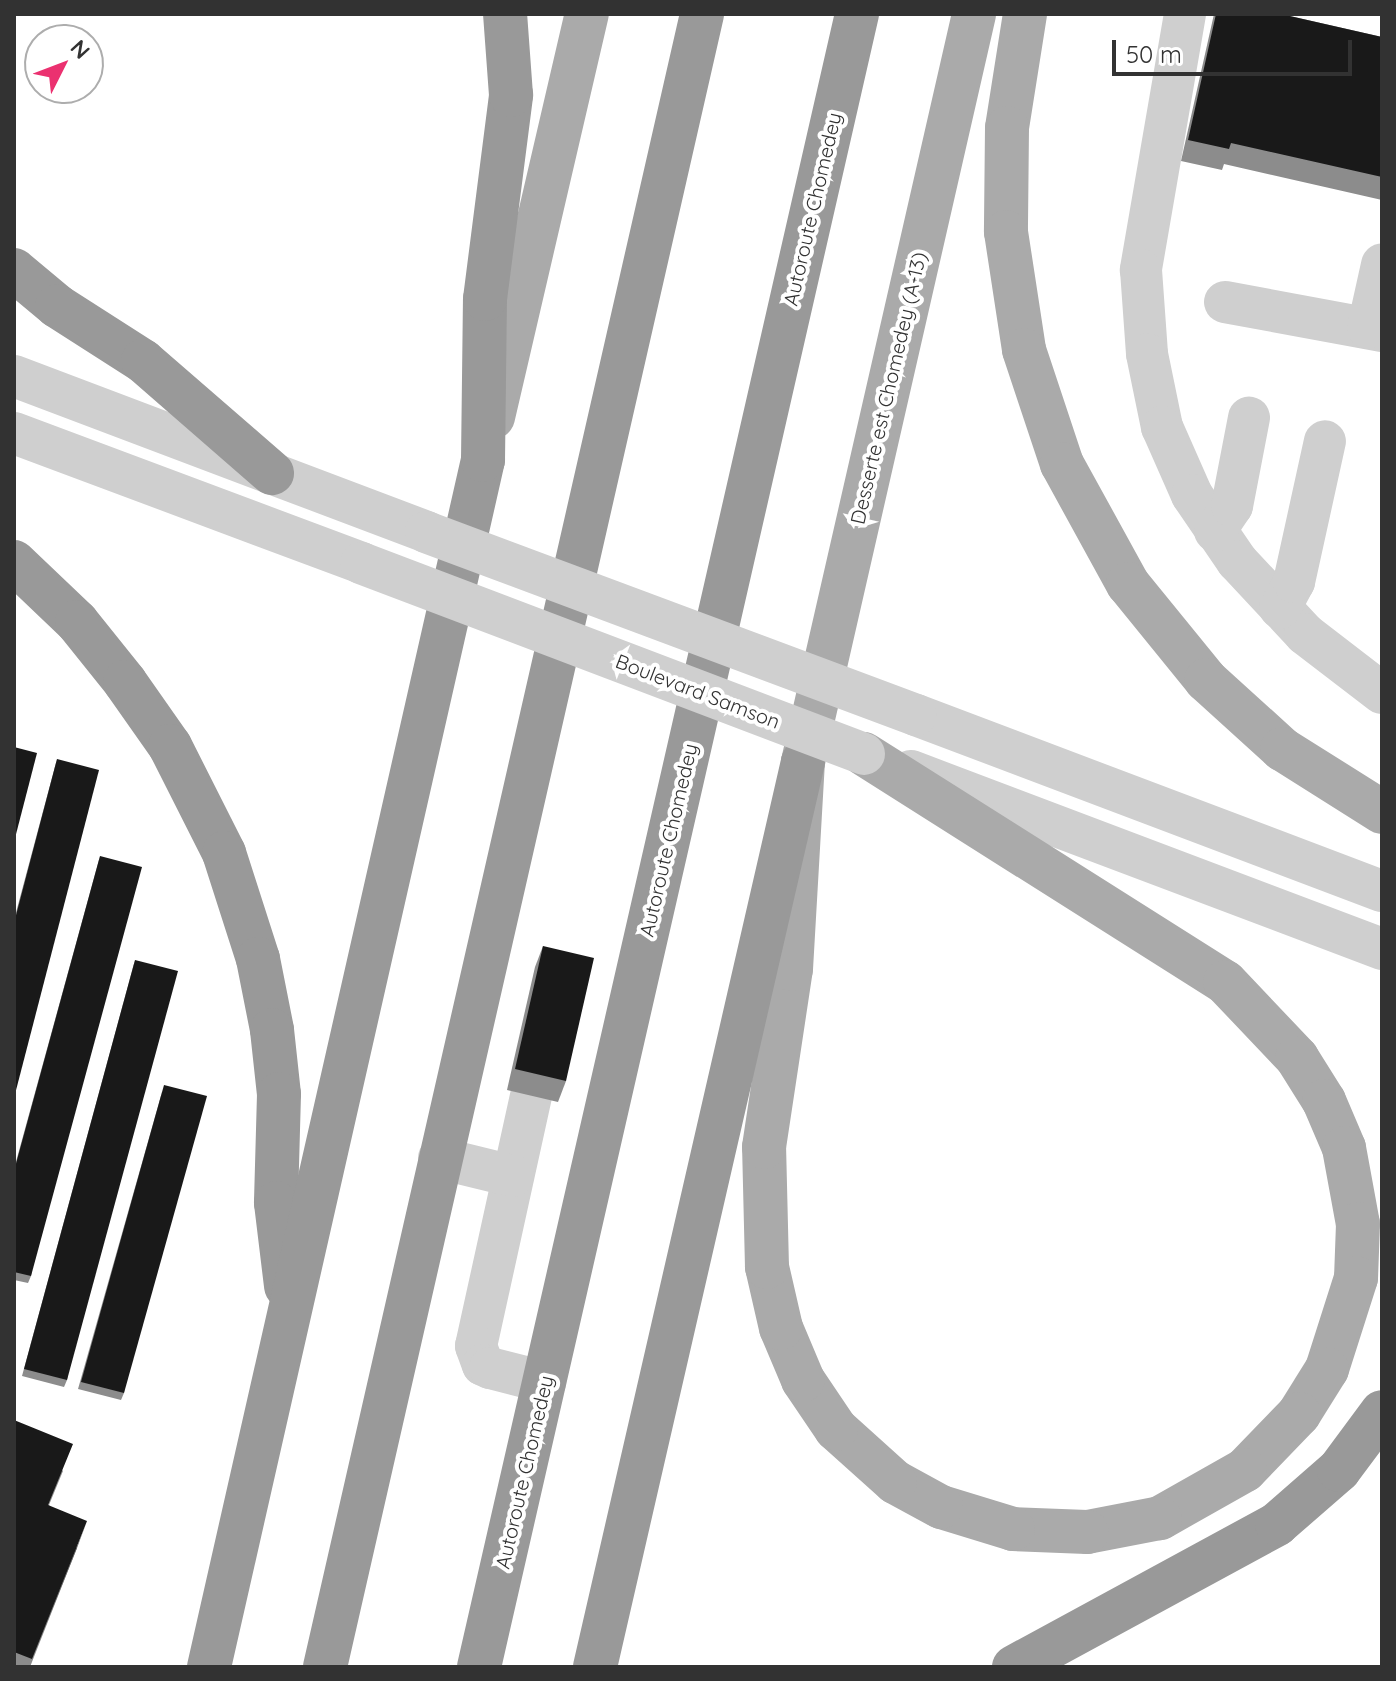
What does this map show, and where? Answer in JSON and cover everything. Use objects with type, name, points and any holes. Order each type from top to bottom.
[{"type":"highway","points":[[209,1667],[483,460],[485,299],[511,95],[505,14]]},
{"type":"highway","points":[[325,1667],[702,14]]},
{"type":"highway","name":"Autoroute Chomedey","points":[[479,1667],[857,14]]},
{"type":"highway","points":[[14,270],[70,316],[143,361],[272,473]]},
{"type":"highway","points":[[14,562],[77,622],[148,714],[210,821],[240,894],[264,983],[277,1066],[276,1203],[290,1316]]},
{"type":"highway","points":[[595,1667],[803,762]]},
{"type":"highway","points":[[1014,1667],[1277,1524],[1339,1470],[1382,1412]]},
{"type":"main road","points":[[483,460],[587,14]]},
{"type":"main road","name":"Desserte est Chomedey (A-13)","points":[[890,767],[1225,982],[1297,1058],[1324,1101],[1344,1148],[1358,1224],[1356,1278],[1327,1369],[1299,1414],[1245,1470],[1160,1518],[1109,1530],[1064,1533],[1013,1529],[941,1507],[895,1482],[855,1450],[818,1405],[792,1356],[767,1267],[762,1201],[767,1111],[791,969],[803,762],[974,14]]},
{"type":"main road","points":[[1025,14],[1007,128],[1006,232],[1024,350],[1062,464],[1122,575],[1206,680],[1282,749],[1382,812]]},
{"type":"street","points":[[1185,14],[1180,62],[1144,231],[1142,311],[1162,427],[1192,495],[1215,531],[1280,608],[1338,662],[1382,693]]},
{"type":"street","points":[[1225,302],[1375,330],[1382,265]]},
{"type":"street","points":[[14,376],[1382,891]]},
{"type":"street","points":[[1215,531],[1232,506],[1249,418]]},
{"type":"street","name":"Boulevard Samson","points":[[14,433],[890,767],[1382,949]]},
{"type":"street","points":[[1280,608],[1294,582],[1325,441]]},
{"type":"street","points":[[531,1096],[476,1346],[490,1368],[545,1382]]},
{"type":"street","points":[[439,1158],[513,1176]]},
{"type":"building","points":[[1216,14],[1281,14],[1382,37],[1382,177],[1231,143],[1229,149],[1188,140]]},
{"type":"building","points":[[14,747],[37,753],[14,842]]},
{"type":"building","points":[[57,759],[99,770],[14,1098],[14,923]]},
{"type":"building","points":[[100,856],[142,867],[31,1276],[14,1272],[14,1171]]},
{"type":"building","points":[[543,946],[594,958],[566,1081],[515,1069]]},
{"type":"building","points":[[135,960],[178,971],[67,1380],[24,1369]]},
{"type":"building","points":[[164,1085],[207,1096],[124,1393],[81,1382]]},
{"type":"building","points":[[14,1420],[73,1444],[48,1505],[87,1521],[32,1659],[14,1652]]}]
